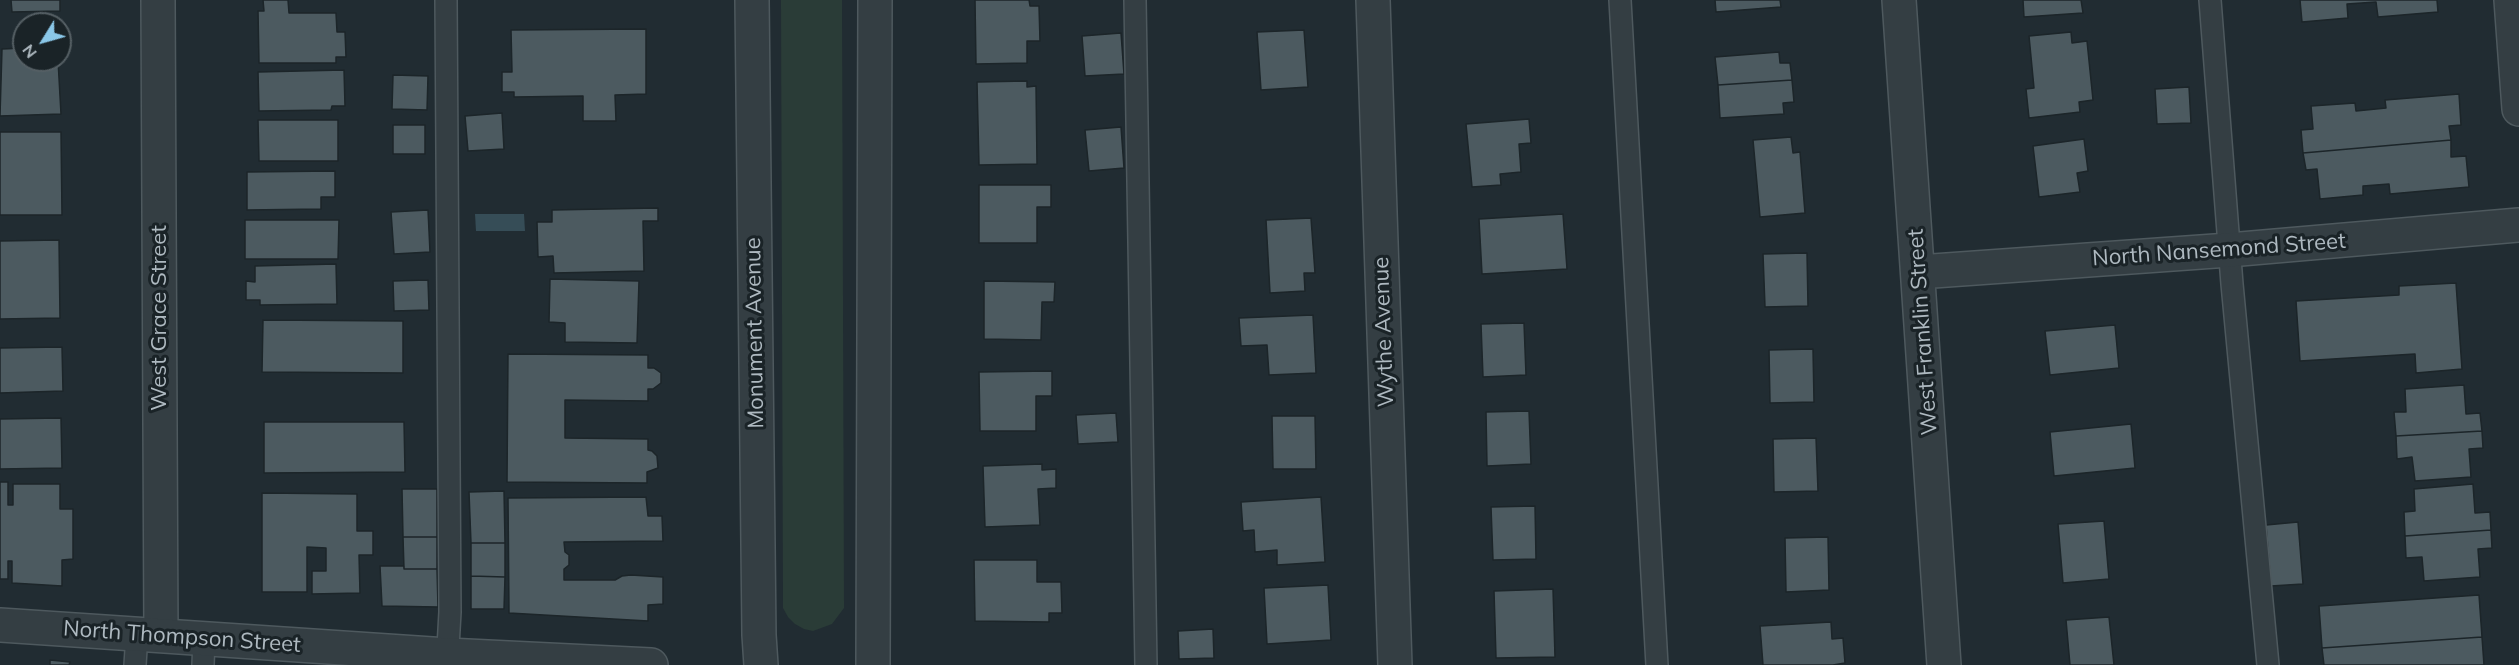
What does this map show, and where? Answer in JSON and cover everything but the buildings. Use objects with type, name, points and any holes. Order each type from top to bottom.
[{"type":"street","name":"West Grace Street","points":[[144,645],[158,0]]},
{"type":"street","name":"Monument Avenue","points":[[752,0],[761,665]]},
{"type":"street","points":[[873,665],[875,0]]},
{"type":"street","name":"Wythe Avenue","points":[[1373,0],[1395,665]]},
{"type":"street","name":"West Franklin Street","points":[[1899,0],[1944,665]]},
{"type":"street","points":[[2511,0],[2519,109]]},
{"type":"street","name":"North Nansemond Street","points":[[1919,272],[2229,250],[2519,225]]},
{"type":"street","name":"North Thompson Street","points":[[0,625],[204,652],[651,665]]},
{"type":"lane","points":[[446,0],[450,612],[447,660]]},
{"type":"lane","points":[[1135,0],[1146,665]]},
{"type":"lane","points":[[1620,0],[1658,665]]},
{"type":"lane","points":[[2210,0],[2229,250],[2268,665]]},
{"type":"green space","points":[[781,0],[842,0],[844,608],[832,624],[813,631],[795,624],[783,608]]},
{"type":"water","points":[[475,214],[524,214],[525,231],[476,231]]}]
